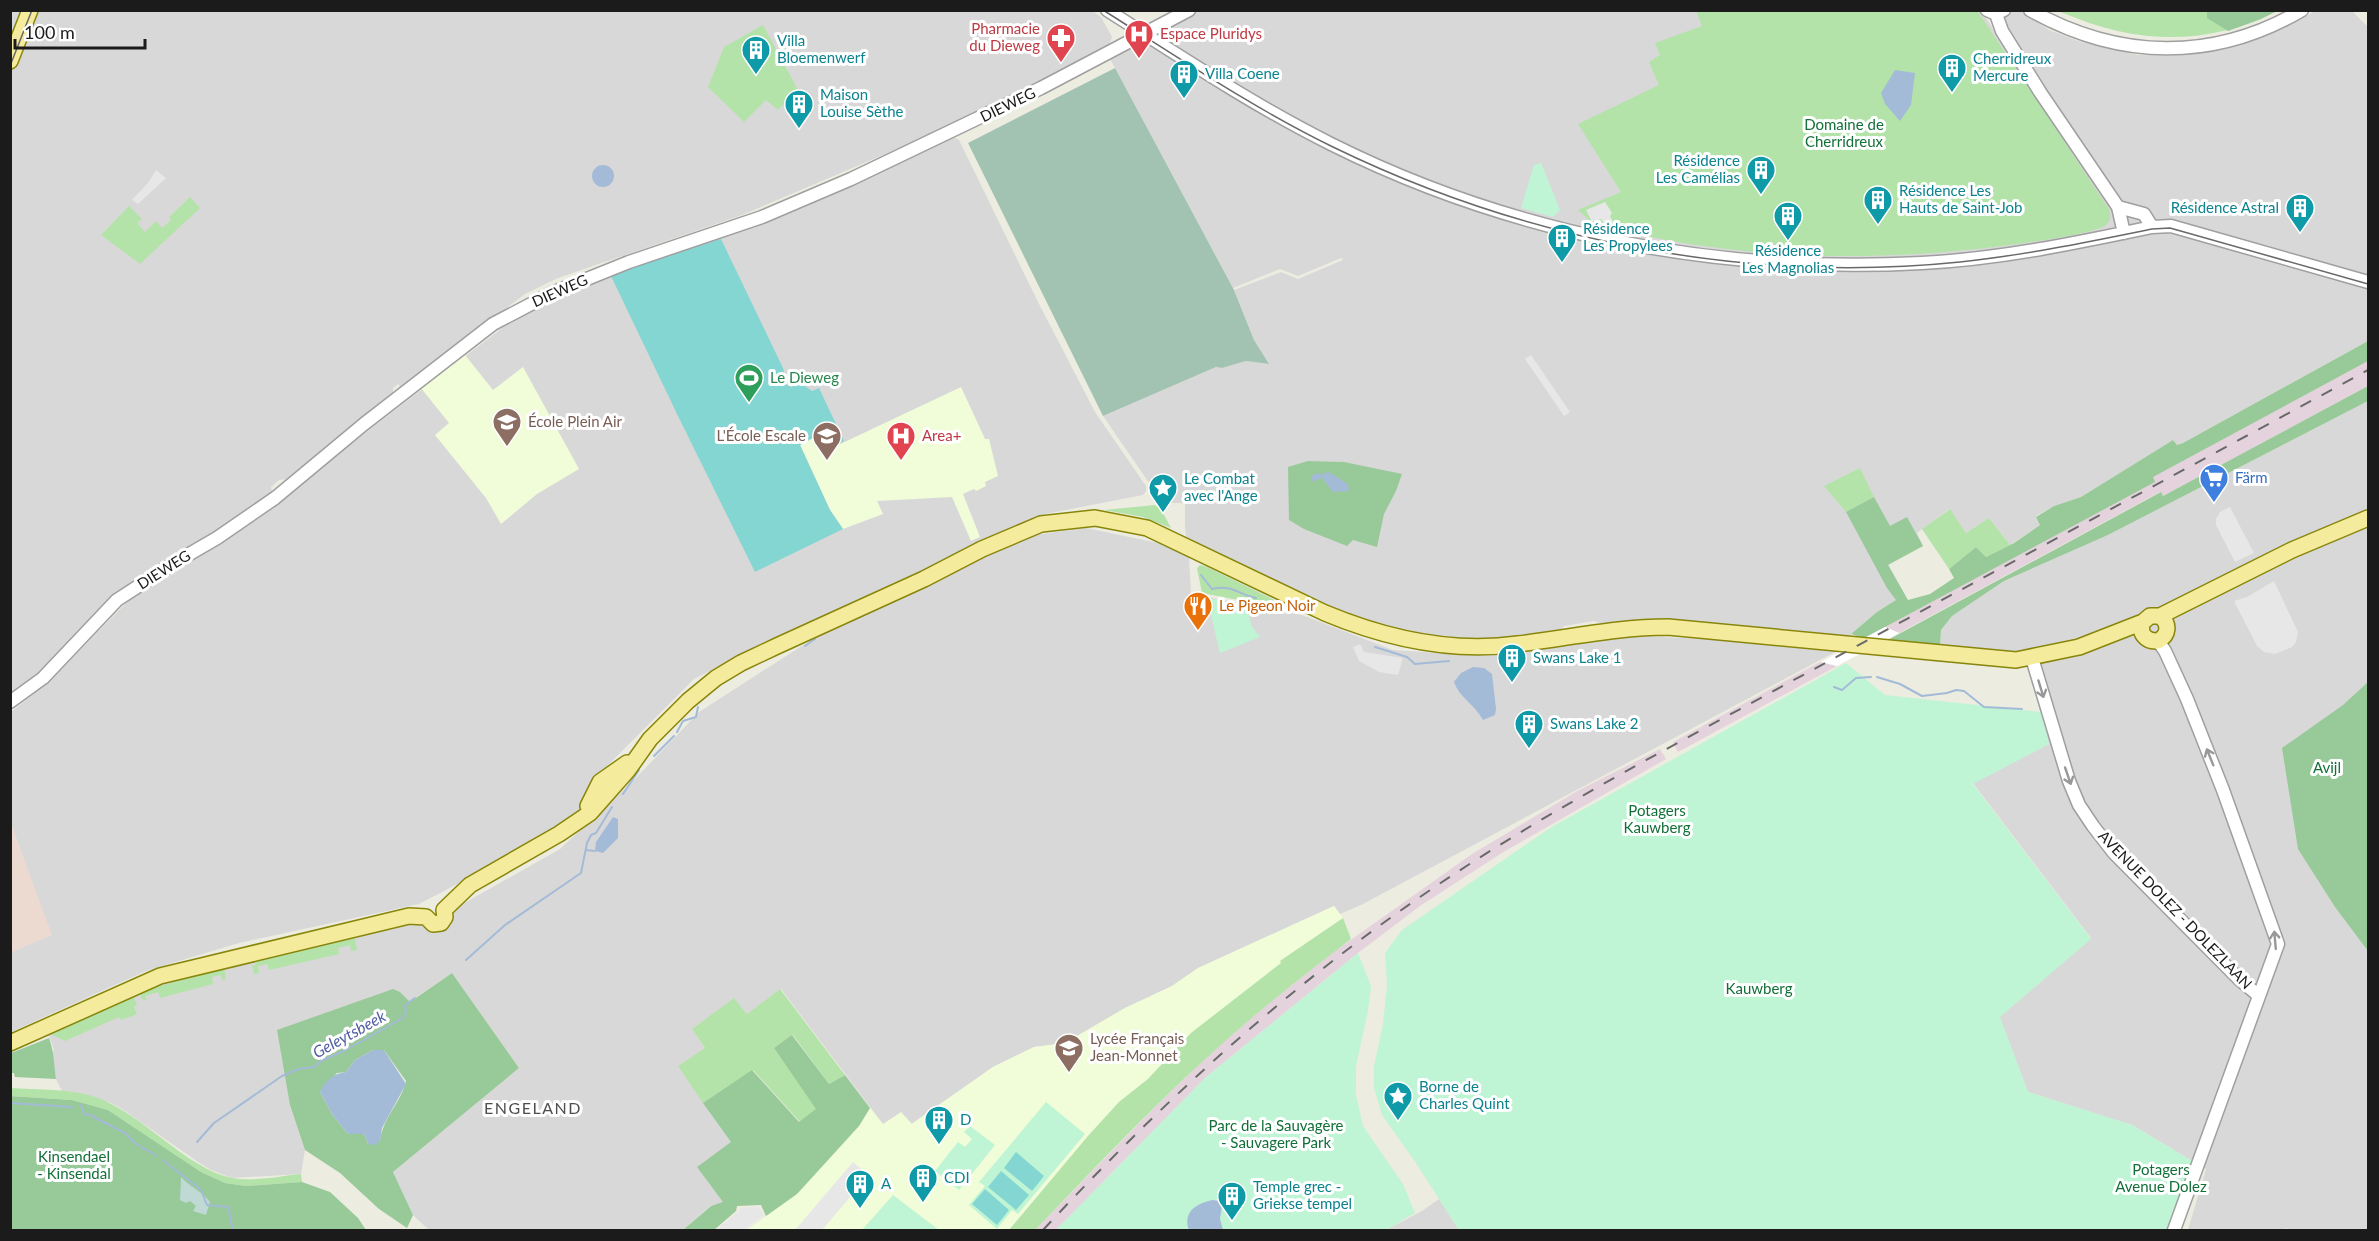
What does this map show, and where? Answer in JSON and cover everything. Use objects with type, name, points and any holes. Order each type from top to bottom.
[{"type":"main road","points":[[10,61],[30,10]]},
{"type":"main road","points":[[10,1043],[160,976],[434,910],[495,869],[560,834],[581,818],[600,782],[634,758],[658,730],[716,678],[741,663],[992,545],[1041,525],[1083,518],[1115,521],[1147,528],[1336,618],[1412,640],[1454,645],[1497,646],[1612,631],[1668,627],[2016,660],[2079,647],[2112,633],[2142,628],[2150,616],[2163,621]]},
{"type":"main road","points":[[2163,621],[2178,608],[2292,550],[2368,518]]},
{"type":"main road","points":[[2142,628],[2149,640],[2158,641],[2166,634],[2163,621]]},
{"type":"street","points":[[1107,10],[1269,111],[1376,165],[1493,209],[1602,239],[1751,261],[1872,265],[1923,263],[2005,255],[2152,227],[2182,228],[2368,282]]},
{"type":"street","name":"DIEWEG","points":[[10,702],[43,678],[117,600],[217,538],[274,498],[364,424],[493,324],[543,297],[618,266],[762,218],[851,179],[964,127],[1189,10]]},
{"type":"street","points":[[2030,10],[2056,23],[2103,40],[2166,50],[2206,46],[2238,39],[2265,30],[2302,10]]},
{"type":"street","points":[[1996,12],[2002,31],[2040,92],[2118,207],[2124,232]]},
{"type":"street","points":[[2118,207],[2144,214],[2152,227]]},
{"type":"street","points":[[2158,641],[2165,651],[2215,770],[2276,934],[2278,944],[2258,995]]},
{"type":"street","name":"AVENUE DOLEZ - DOLEZLAAN","points":[[2032,658],[2069,781],[2079,805],[2092,826],[2114,853],[2240,980],[2258,995],[2174,1230]]},
{"type":"shaded area","points":[[1091,10],[1101,17],[1112,37],[1109,46],[958,123],[742,215],[558,278],[525,294],[401,387],[398,384],[393,388],[393,398],[387,401],[385,399],[286,479],[279,480],[271,487],[272,492],[248,511],[162,564],[43,671],[11,696],[11,11]]},
{"type":"shaded area","points":[[1981,10],[1998,37],[2008,30],[2004,21],[2007,13],[2019,10],[2049,30],[2081,42],[2138,55],[2169,56],[2220,50],[2259,39],[2315,11],[2352,11],[2368,27],[2368,341],[2183,443],[2177,445],[2173,440],[2081,497],[2054,506],[2036,516],[2040,525],[2010,545],[1989,518],[1966,533],[1949,509],[1917,533],[1923,546],[1888,564],[1905,595],[1877,612],[1851,634],[1849,640],[1606,625],[1594,621],[1564,626],[1558,633],[1480,640],[1424,637],[1350,618],[1190,543],[1186,537],[1185,503],[1163,503],[1103,416],[1216,367],[1222,368],[1246,361],[1268,364],[1254,340],[1234,290],[1281,272],[1298,279],[1343,260],[1341,258],[1298,276],[1280,269],[1233,288],[1109,57],[1139,42],[1149,44],[1166,53],[1172,44],[1165,36],[1166,31],[1171,25],[1199,11]]},
{"type":"shaded area","points":[[1115,68],[1234,290],[1254,340],[1269,364],[1246,361],[1222,368],[1216,367],[1103,416],[968,143]]},
{"type":"shaded area","points":[[1895,70],[1915,73],[1911,105],[1900,121],[1885,104],[1881,93]]},
{"type":"shaded area","points":[[953,137],[959,140],[1095,412],[1146,486],[1143,495],[1045,514],[749,651],[694,679],[594,779],[578,817],[553,834],[419,904],[239,943],[146,971],[11,1032],[11,952],[51,935],[11,824],[11,712],[49,682],[127,602],[279,499],[531,306],[562,290],[756,227]]},
{"type":"shaded area","points":[[599,165],[607,165],[614,172],[614,180],[607,187],[599,187],[592,180],[592,172]]},
{"type":"shaded area","points":[[156,170],[166,178],[138,204],[132,200],[148,183]]},
{"type":"shaded area","points":[[1605,202],[1612,213],[1610,216],[1613,222],[1606,226],[1601,219],[1592,222],[1586,210]]},
{"type":"shaded area","name":"Le Dieweg","points":[[721,239],[783,368],[787,383],[791,387],[802,384],[812,391],[819,388],[844,441],[834,447],[829,436],[824,432],[800,445],[830,510],[843,529],[755,572],[610,274]]},
{"type":"shaded area","name":"École Plein Air","points":[[465,355],[493,390],[523,367],[579,469],[537,494],[501,524],[486,498],[435,435],[449,423],[421,388]]},
{"type":"shaded area","points":[[1531,355],[1570,412],[1564,416],[1525,359]]},
{"type":"shaded area","points":[[2368,361],[2368,386],[2163,496],[2160,492],[1899,633],[1885,627],[2154,482],[2152,477]]},
{"type":"shaded area","name":"Area+","points":[[961,387],[985,439],[989,439],[998,476],[985,482],[986,486],[963,494],[980,537],[971,541],[952,497],[877,501],[883,514],[843,529],[830,510],[800,445],[825,432],[834,447]]},
{"type":"shaded area","points":[[2368,401],[2368,1230],[2289,1230],[2287,1228],[2281,1230],[2188,1230],[2206,1169],[2132,1125],[2028,1092],[1999,1016],[2091,938],[1973,783],[2049,744],[2028,667],[1996,667],[1918,660],[1929,644],[1940,645],[1941,630],[1952,616],[2004,581],[2108,535]]},
{"type":"shaded area","points":[[1327,471],[1348,484],[1349,491],[1333,492],[1322,478],[1311,482],[1312,476],[1317,473],[1324,475]]},
{"type":"shaded area","points":[[2230,507],[2254,553],[2235,562],[2216,525],[2220,512]]},
{"type":"shaded area","points":[[1086,528],[1158,543],[1189,557],[1191,594],[1302,615],[1393,650],[1453,654],[1618,635],[1748,641],[1837,651],[1361,905],[1340,914],[1334,906],[1198,968],[1172,986],[1125,1008],[1065,1043],[1034,1047],[993,1067],[911,1124],[883,1124],[781,989],[747,1014],[734,999],[692,1029],[705,1048],[731,1142],[723,1203],[710,1206],[683,1230],[429,1230],[413,1215],[393,1172],[519,1068],[452,973],[409,1002],[400,992],[290,1105],[305,1150],[301,1174],[232,1178],[198,1162],[109,1102],[62,1091],[56,1079],[52,1052],[54,1050],[48,1033],[170,981],[355,938],[445,914],[560,849],[634,780],[699,712],[833,626],[1027,536]]},
{"type":"shaded area","points":[[2274,581],[2298,632],[2296,642],[2292,647],[2275,654],[2264,652],[2257,646],[2234,601],[2247,597]]},
{"type":"shaded area","points":[[1360,644],[1364,652],[1403,658],[1398,675],[1379,672],[1359,661],[1353,647]]},
{"type":"shaded area","points":[[1820,662],[1837,666],[1678,752],[1673,742]]},
{"type":"shaded area","points":[[1473,667],[1484,668],[1492,674],[1495,715],[1483,720],[1454,682],[1461,673]]},
{"type":"shaded area","points":[[1660,749],[1666,759],[1505,851],[1420,906],[1358,953],[1205,1078],[1056,1230],[1035,1230],[1212,1052],[1331,954],[1472,854],[1579,790]]},
{"type":"shaded area","points":[[613,817],[618,819],[618,838],[603,853],[595,851],[596,842]]},
{"type":"shaded area","points":[[11,824],[52,935],[10,952]]},
{"type":"shaded area","name":"Lycée Français Jean-Monnet","points":[[1334,906],[1343,918],[1280,961],[1282,963],[1191,1033],[1148,1079],[1119,1102],[1009,1230],[747,1230],[797,1194],[859,1126],[870,1108],[883,1124],[901,1112],[912,1124],[993,1067],[1034,1047],[1065,1043],[1125,1008],[1172,986],[1198,968]]},
{"type":"shaded area","points":[[373,1050],[384,1050],[406,1084],[382,1128],[380,1141],[375,1145],[368,1144],[364,1134],[348,1134],[332,1114],[320,1092],[330,1078],[346,1072],[355,1060]]},
{"type":"shaded area","points":[[1016,1152],[1044,1176],[1032,1191],[1004,1168]]},
{"type":"shaded area","points":[[853,1162],[869,1175],[822,1230],[795,1230]]},
{"type":"shaded area","points":[[1001,1171],[1029,1195],[1016,1210],[988,1187]]},
{"type":"shaded area","points":[[181,1177],[210,1202],[206,1215],[193,1211],[196,1206],[190,1201],[186,1203],[180,1200]]},
{"type":"shaded area","points":[[985,1189],[1009,1210],[997,1225],[972,1204]]},
{"type":"shaded area","points":[[1439,1199],[1459,1230],[1386,1230],[1422,1211]]},
{"type":"shaded area","points":[[1219,1201],[1222,1206],[1220,1219],[1223,1230],[1191,1230],[1188,1228],[1190,1212],[1202,1203]]},
{"type":"shaded area","points":[[758,1207],[764,1215],[743,1230],[716,1230],[737,1213],[740,1214],[740,1208]]},
{"type":"green space","name":"Domaine de Cherridreux","points":[[1977,10],[2110,211],[2110,220],[2105,226],[2066,236],[1980,249],[1889,255],[1798,255],[1752,252],[1623,233],[1597,225],[1578,210],[1621,192],[1578,124],[1659,85],[1649,62],[1660,55],[1655,43],[1702,26],[1696,11]]},
{"type":"green space","points":[[2207,10],[2277,11],[2228,31],[2207,18]]},
{"type":"green space","points":[[2057,11],[2277,11],[2217,33],[2174,37],[2131,34]]},
{"type":"green space","points":[[763,25],[798,90],[778,110],[766,100],[744,122],[708,87],[724,47]]},
{"type":"green space","points":[[1541,163],[1560,210],[1553,217],[1521,208],[1534,165]]},
{"type":"green space","points":[[190,197],[200,208],[140,264],[101,235],[129,206],[142,219],[137,223],[145,232],[156,221],[162,228],[171,220],[169,217]]},
{"type":"green space","points":[[2368,341],[2368,361],[2153,477],[2155,482],[1864,638],[1851,634],[1877,612],[1896,600],[1887,588],[1846,512],[1874,497],[1890,526],[1907,517],[1923,546],[1888,565],[1908,600],[1930,594],[1954,578],[1949,569],[1976,547],[1986,557],[2014,543],[2040,525],[2036,517],[2054,506],[2081,497],[2173,440],[2177,445],[2183,443]]},
{"type":"green space","points":[[2368,386],[2368,401],[2108,535],[2004,581],[1952,616],[1941,630],[1940,645],[1886,641],[2161,492],[2163,496]]},
{"type":"green space","points":[[1308,461],[1344,462],[1402,474],[1384,514],[1377,547],[1353,540],[1347,546],[1304,529],[1289,520],[1288,467]]},
{"type":"green space","points":[[1860,468],[1874,497],[1846,512],[1824,486]]},
{"type":"green space","points":[[1155,505],[1161,509],[1171,528],[1143,517],[1104,510]]},
{"type":"green space","points":[[1950,509],[1966,533],[1989,518],[2010,545],[1986,557],[1976,547],[1949,569],[1922,529]]},
{"type":"green space","points":[[1200,565],[1285,605],[1263,601],[1259,604],[1202,593],[1197,568]]},
{"type":"green space","points":[[1207,598],[1246,605],[1252,627],[1260,637],[1220,653]]},
{"type":"green space","name":"Kauwberg","points":[[1846,663],[1885,695],[2041,712],[2049,744],[1973,784],[2091,939],[2000,1017],[2028,1092],[2132,1125],[2194,1162],[2169,1230],[1459,1230],[1382,1115],[1374,1088],[1374,1066],[1383,1024],[1387,985],[1385,953],[1402,930],[1550,828]]},
{"type":"green space","name":"Avijl","points":[[2368,682],[2368,951],[2335,907],[2298,849],[2282,748],[2343,705]]},
{"type":"green space","points":[[1343,918],[1351,939],[1281,994],[1190,1073],[1035,1230],[1009,1230],[1119,1102],[1148,1079],[1191,1033],[1281,963],[1280,961]]},
{"type":"green space","points":[[355,938],[357,950],[351,951],[350,945],[338,948],[339,954],[269,970],[267,964],[258,966],[259,973],[254,974],[252,966],[256,964],[255,962]]},
{"type":"green space","name":"Parc de la Sauvagère - Sauvagere Park","points":[[1358,953],[1371,986],[1356,1066],[1356,1095],[1363,1126],[1403,1184],[1415,1213],[1386,1230],[1223,1230],[1220,1220],[1222,1205],[1219,1201],[1213,1200],[1188,1217],[1187,1226],[1191,1230],[1056,1230],[1205,1078]]},
{"type":"green space","points":[[224,968],[226,979],[222,980],[221,975],[212,977],[213,984],[160,998],[158,992],[145,996],[147,1001],[142,999],[139,992]]},
{"type":"green space","points":[[452,973],[519,1068],[393,1172],[413,1215],[407,1228],[379,1209],[340,1173],[305,1150],[290,1105],[277,1030],[393,989],[400,992],[410,1002]],"holes":[[[373,1050],[384,1050],[406,1081],[380,1141],[368,1144],[364,1134],[348,1134],[332,1114],[320,1092],[337,1073],[346,1072],[355,1060]]]},
{"type":"green space","points":[[780,989],[845,1075],[829,1084],[793,1035],[774,1048],[817,1109],[800,1122],[753,1070],[703,1103],[678,1066],[705,1048],[692,1029],[734,998],[747,1014]]},
{"type":"green space","points":[[133,995],[137,1005],[134,1007],[137,1014],[121,1020],[119,1017],[65,1041],[48,1033]]},
{"type":"green space","points":[[792,1035],[829,1084],[845,1075],[870,1108],[859,1126],[797,1194],[766,1216],[761,1205],[737,1206],[736,1211],[714,1230],[683,1230],[711,1206],[723,1202],[697,1167],[731,1142],[703,1103],[752,1070],[799,1122],[816,1109],[774,1048]]},
{"type":"green space","points":[[49,1038],[56,1079],[15,1077],[14,1073],[11,1073],[11,1053]]},
{"type":"green space","points":[[10,1088],[66,1091],[98,1098],[132,1116],[182,1153],[215,1173],[232,1178],[249,1179],[301,1174],[302,1182],[246,1186],[225,1183],[201,1172],[108,1110],[72,1100],[11,1096]]},
{"type":"green space","name":"Kinsendael - Kinsendal","points":[[10,1096],[72,1100],[108,1110],[201,1172],[225,1183],[246,1186],[302,1182],[330,1192],[358,1218],[366,1230],[11,1230]]},
{"type":"green space","points":[[1046,1102],[1085,1134],[1018,1214],[1012,1210],[997,1229],[969,1205],[985,1186],[979,1182]]},
{"type":"green space","points":[[970,1126],[995,1145],[959,1190],[935,1171],[958,1142],[965,1147],[972,1139],[964,1132]]},
{"type":"green space","points":[[893,1195],[939,1230],[862,1230]]},
{"type":"pier","points":[[1885,627],[1899,633],[1837,666],[1821,662]]},
{"type":"waterway","name":"Geleytsbeek","points":[[1201,575],[1212,589],[1230,589],[1256,598]]},
{"type":"waterway","name":"Geleytsbeek","points":[[805,646],[815,639]]},
{"type":"waterway","name":"Geleytsbeek","points":[[1375,647],[1407,657],[1415,664],[1449,661]]},
{"type":"waterway","name":"Geleytsbeek","points":[[1834,687],[1842,690],[1856,678],[1871,677]]},
{"type":"waterway","name":"Geleytsbeek","points":[[1877,677],[1900,684],[1922,696],[1956,690],[1964,691],[1984,707],[2022,709]]},
{"type":"waterway","name":"Geleytsbeek","points":[[677,732],[683,721],[696,717],[698,707]]},
{"type":"waterway","name":"Geleytsbeek","points":[[654,756],[674,736]]},
{"type":"waterway","name":"Geleytsbeek","points":[[623,794],[639,770]]},
{"type":"waterway","name":"Geleytsbeek","points":[[466,960],[505,925],[581,873],[587,843],[612,807]]},
{"type":"waterway","points":[[586,850],[595,851]]},
{"type":"waterway","name":"Geleytsbeek","points":[[197,1142],[214,1123],[282,1076],[298,1069],[314,1067],[321,1061],[344,1051],[403,1018],[406,1012],[405,1005],[415,998]]},
{"type":"waterway","name":"Geleytsbeek","points":[[10,1103],[72,1107]]},
{"type":"waterway","points":[[81,1105],[84,1114],[125,1133],[136,1144],[157,1156]]},
{"type":"waterway","points":[[163,1160],[201,1190],[207,1205],[228,1207],[233,1230]]},
{"type":"tram line","points":[[10,66],[32,10]]},
{"type":"tram line","points":[[1103,10],[1274,116],[1333,147],[1407,180],[1482,208],[1560,230],[1639,248],[1718,260],[1799,267],[1880,267],[1984,259],[2056,248],[2152,229],[2170,228],[2368,284]]},
{"type":"railway","points":[[1043,1230],[1165,1106],[1294,991],[1386,921],[1484,855],[1637,765],[2368,370]]},
{"type":"place","name":"Espace Pluridys","points":[[1139,60]]},
{"type":"place","name":"Pharmacie du Dieweg","points":[[1061,64]]},
{"type":"place","name":"Villa Bloemenwerf","points":[[756,76]]},
{"type":"place","name":"Cherridreux Mercure","points":[[1952,94]]},
{"type":"place","name":"Villa Coene","points":[[1184,100]]},
{"type":"place","name":"Maison Louise Sèthe","points":[[799,130]]},
{"type":"place","name":"Résidence Les Camélias","points":[[1761,196]]},
{"type":"place","name":"Résidence Les Hauts de Saint-Job","points":[[1878,226]]},
{"type":"place","name":"Résidence Astral","points":[[2300,234]]},
{"type":"place","name":"Résidence Les Magnolias","points":[[1788,242]]},
{"type":"place","name":"Résidence Les Propylees","points":[[1562,264]]},
{"type":"place","name":"Le Dieweg","points":[[749,404]]},
{"type":"place","name":"École Plein Air","points":[[507,448]]},
{"type":"place","name":"L'École Escale","points":[[827,462]]},
{"type":"place","name":"Area+","points":[[901,462]]},
{"type":"place","name":"Färm","points":[[2214,504]]},
{"type":"place","name":"Le Combat avec l'Ange","points":[[1163,514]]},
{"type":"place","name":"Le Pigeon Noir","points":[[1198,632]]},
{"type":"place","name":"Swans Lake 1","points":[[1512,684]]},
{"type":"place","name":"Swans Lake 2","points":[[1529,750]]},
{"type":"place","name":"Lycée Français Jean-Monnet","points":[[1069,1074]]},
{"type":"place","name":"Borne de Charles Quint","points":[[1398,1122]]},
{"type":"place","name":"D","points":[[939,1146]]},
{"type":"place","name":"CDI","points":[[923,1204]]},
{"type":"place","name":"A","points":[[860,1210]]},
{"type":"place","name":"Temple grec - Griekse tempel","points":[[1232,1222]]},
{"type":"district","name":"ENGELAND","points":[[533,1108]]},
{"type":"park label","name":"Potagers Kauwberg","points":[[1657,820]]},
{"type":"park label","name":"Potagers Avenue Dolez","points":[[2161,1178]]}]
